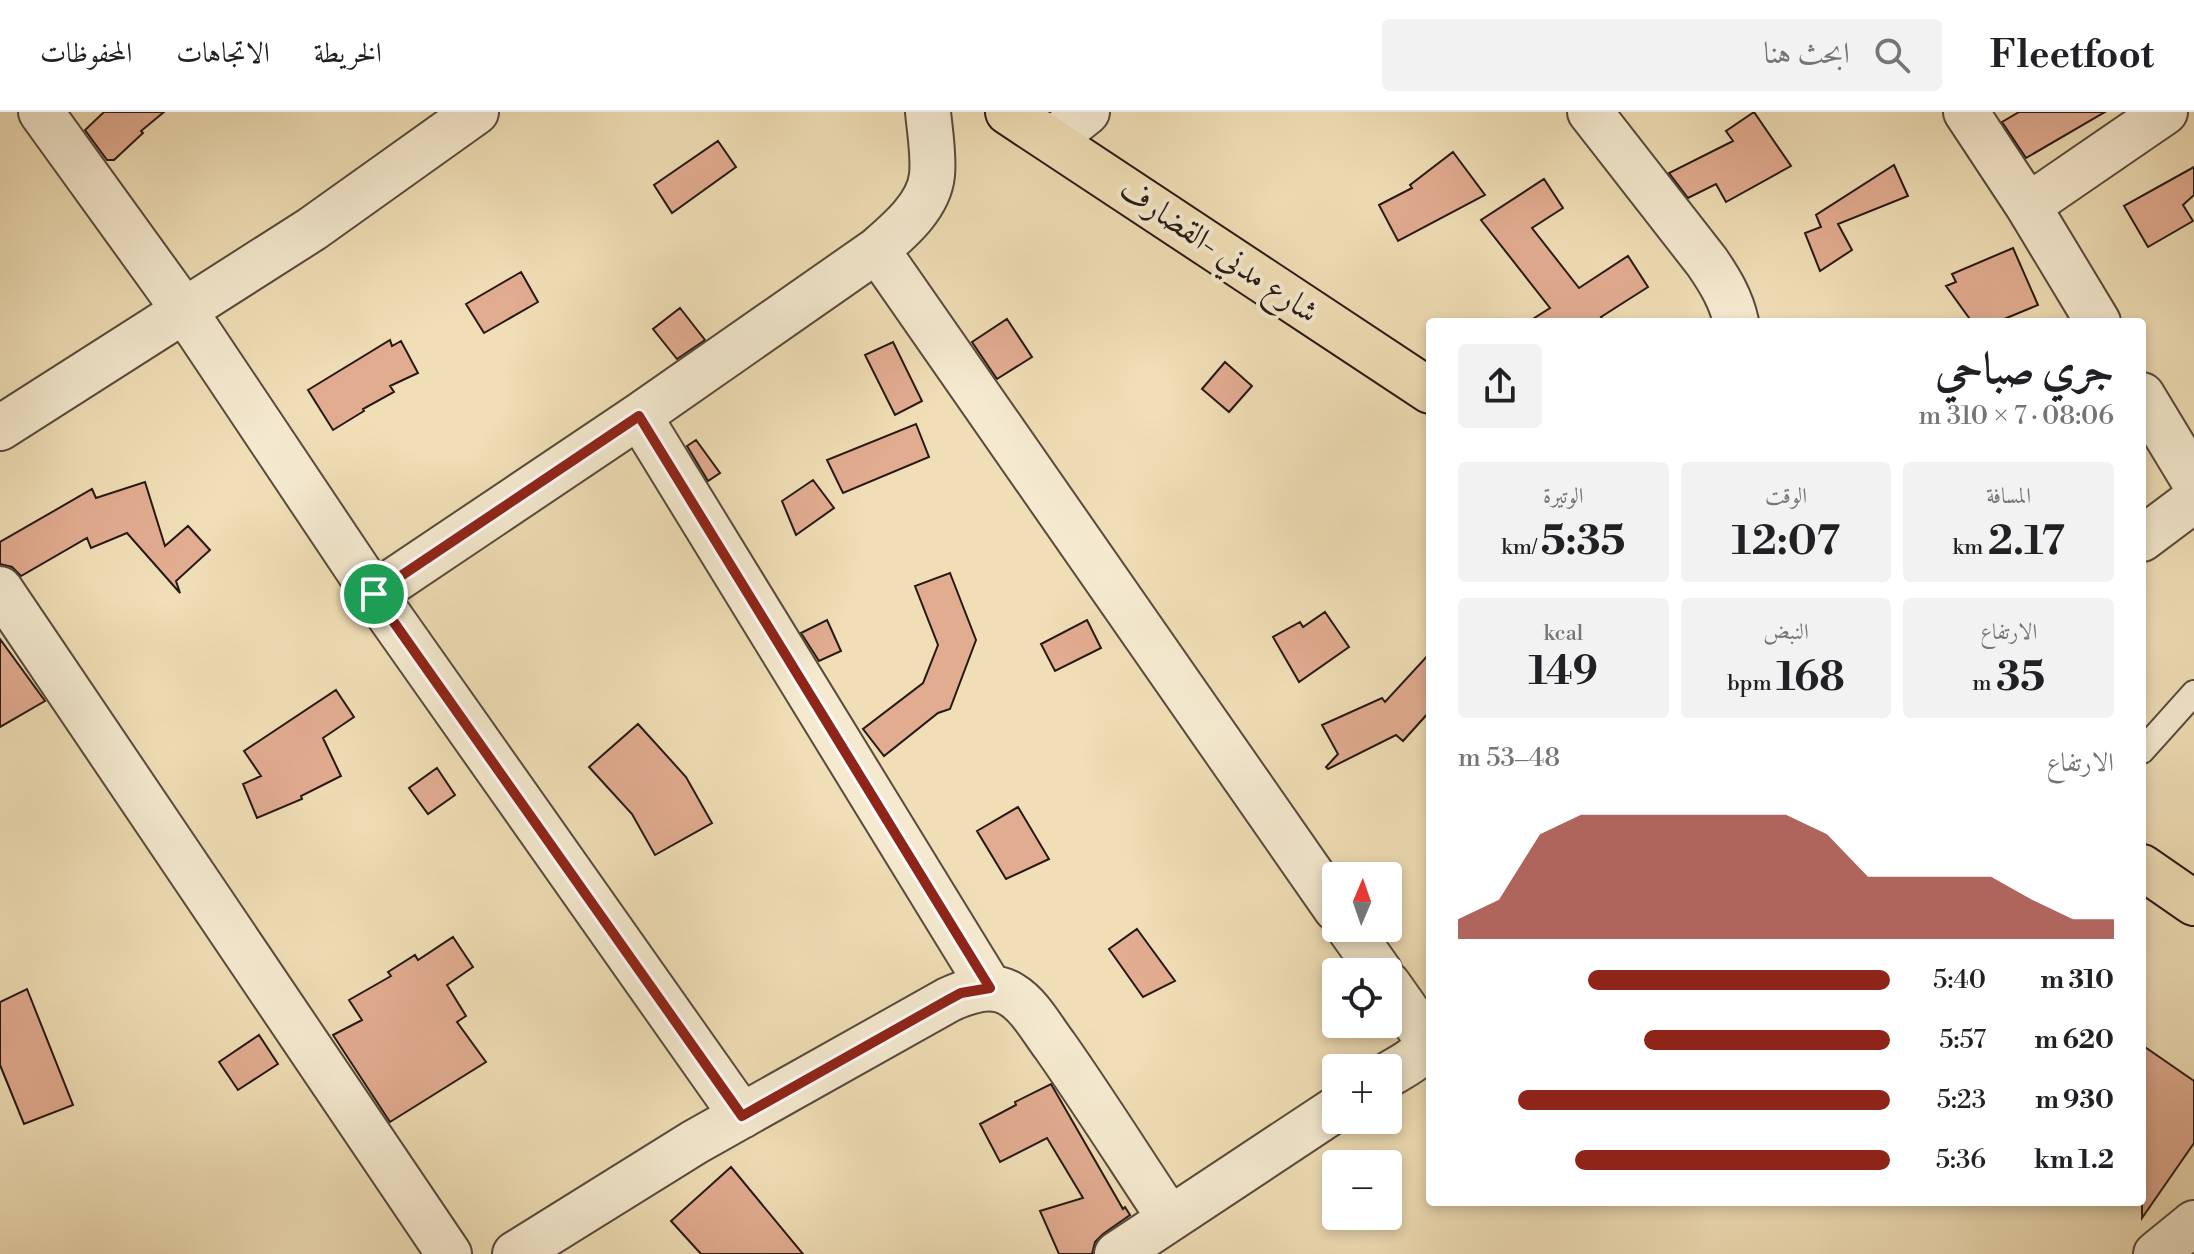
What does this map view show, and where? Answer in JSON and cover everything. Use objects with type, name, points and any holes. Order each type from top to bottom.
[{"type":"highway","name":"شارع مدني -القضارف","points":[[1008,112],[1426,388]]},
{"type":"highway","points":[[2146,870],[2194,903]]},
{"type":"street","points":[[41,112],[184,310],[374,594],[742,1116]]},
{"type":"street","points":[[0,428],[312,229],[476,112]]},
{"type":"street","points":[[374,594],[639,416],[896,234],[914,214],[930,186],[932,156],[928,112]]},
{"type":"street","points":[[1052,140],[1087,112]]},
{"type":"street","points":[[1590,112],[1707,262],[1721,284],[1735,318]]},
{"type":"street","points":[[1966,112],[2028,206],[2096,318]]},
{"type":"street","points":[[2028,206],[2165,112]]},
{"type":"street","points":[[877,250],[1322,889]]},
{"type":"street","points":[[2146,402],[2194,481]]},
{"type":"street","points":[[639,416],[990,988]]},
{"type":"street","points":[[2146,536],[2194,500]]},
{"type":"street","points":[[0,589],[449,1254]]},
{"type":"street","points":[[515,1254],[695,1142],[948,1000],[961,993],[990,988],[1010,993],[1030,1013],[1170,1219]]},
{"type":"street","points":[[1402,1004],[1426,1042],[1422,1052],[1402,1066]]},
{"type":"street","points":[[1117,1254],[1322,1118]]},
{"type":"street","points":[[2156,1254],[2194,1223]]},
{"type":"lane","points":[[2146,747],[2194,693]]},
{"type":"building","points":[[104,112],[164,112],[114,160],[107,160],[85,130]]},
{"type":"building","points":[[1754,112],[1791,166],[1726,202],[1716,184],[1688,198],[1669,173],[1733,141],[1726,131]]},
{"type":"building","points":[[2019,112],[2105,112],[2026,158],[2002,122]]},
{"type":"building","points":[[718,141],[736,167],[672,213],[654,185]]},
{"type":"building","points":[[1453,152],[1485,195],[1398,241],[1379,205],[1412,188],[1410,185]]},
{"type":"building","points":[[1894,165],[1908,196],[1838,224],[1852,250],[1820,271],[1805,233],[1821,227],[1816,215]]},
{"type":"building","points":[[2194,167],[2194,195],[2183,205],[2193,221],[2148,247],[2124,206]]},
{"type":"building","points":[[1544,179],[1563,208],[1532,228],[1579,288],[1628,256],[1648,287],[1602,318],[1534,318],[1550,308],[1481,220]]},
{"type":"building","points":[[2013,248],[2038,305],[2007,318],[1969,318],[1946,286],[1956,282],[1952,274]]},
{"type":"building","points":[[521,272],[538,302],[484,333],[466,304]]},
{"type":"building","points":[[680,308],[705,340],[677,359],[653,329]]},
{"type":"building","points":[[1007,319],[1032,357],[997,379],[972,342]]},
{"type":"building","points":[[390,340],[392,346],[401,341],[418,373],[390,386],[394,392],[333,430],[308,390]]},
{"type":"building","points":[[893,342],[922,401],[895,415],[865,355]]},
{"type":"building","points":[[1225,362],[1252,386],[1229,412],[1202,389]]},
{"type":"building","points":[[916,424],[929,457],[843,493],[827,460]]},
{"type":"building","points":[[696,440],[720,473],[708,481],[687,446]]},
{"type":"building","points":[[813,480],[834,508],[796,535],[782,501]]},
{"type":"building","points":[[145,482],[165,546],[188,526],[210,550],[176,581],[180,593],[127,533],[91,548],[87,538],[21,576],[12,567],[0,564],[0,542],[92,489],[96,498]]},
{"type":"building","points":[[950,573],[976,640],[950,709],[938,713],[884,756],[863,729],[923,683],[938,645],[915,586]]},
{"type":"building","points":[[1325,612],[1349,647],[1299,682],[1273,637],[1300,622],[1303,627]]},
{"type":"building","points":[[827,620],[841,651],[819,661],[801,633]]},
{"type":"building","points":[[1087,620],[1101,648],[1055,671],[1041,644]]},
{"type":"building","points":[[0,639],[45,701],[0,727]]},
{"type":"building","points":[[1426,657],[1426,715],[1403,741],[1396,735],[1328,769],[1326,767],[1338,754],[1322,725],[1382,698],[1385,702]]},
{"type":"building","points":[[336,690],[354,717],[323,738],[341,776],[301,796],[302,799],[257,818],[243,784],[261,776],[244,751]]},
{"type":"building","points":[[638,724],[686,777],[712,823],[655,855],[632,814],[589,767]]},
{"type":"building","points":[[437,768],[455,795],[428,814],[409,788]]},
{"type":"building","points":[[1018,807],[1049,859],[1006,879],[977,831]]},
{"type":"building","points":[[1137,929],[1175,981],[1143,997],[1109,949]]},
{"type":"building","points":[[453,937],[473,967],[447,985],[466,1016],[457,1022],[486,1062],[390,1122],[333,1035],[362,1020],[349,1000],[391,976],[388,972],[415,955],[418,960]]},
{"type":"building","points":[[27,989],[73,1105],[24,1124],[0,1065],[0,1002]]},
{"type":"building","points":[[259,1035],[278,1064],[238,1090],[219,1062]]},
{"type":"building","points":[[2146,1048],[2194,1081],[2194,1143],[2142,1218],[2142,1206],[2146,1206]]},
{"type":"building","points":[[1051,1084],[1123,1209],[1125,1207],[1130,1215],[1095,1242],[1092,1254],[1059,1254],[1040,1211],[1083,1198],[1047,1138],[1000,1162],[980,1124]]},
{"type":"building","points":[[731,1167],[803,1254],[701,1254],[671,1221]]},
{"type":"route","points":[[639,416],[990,988],[961,993],[742,1116],[374,594],[639,416]]}]
